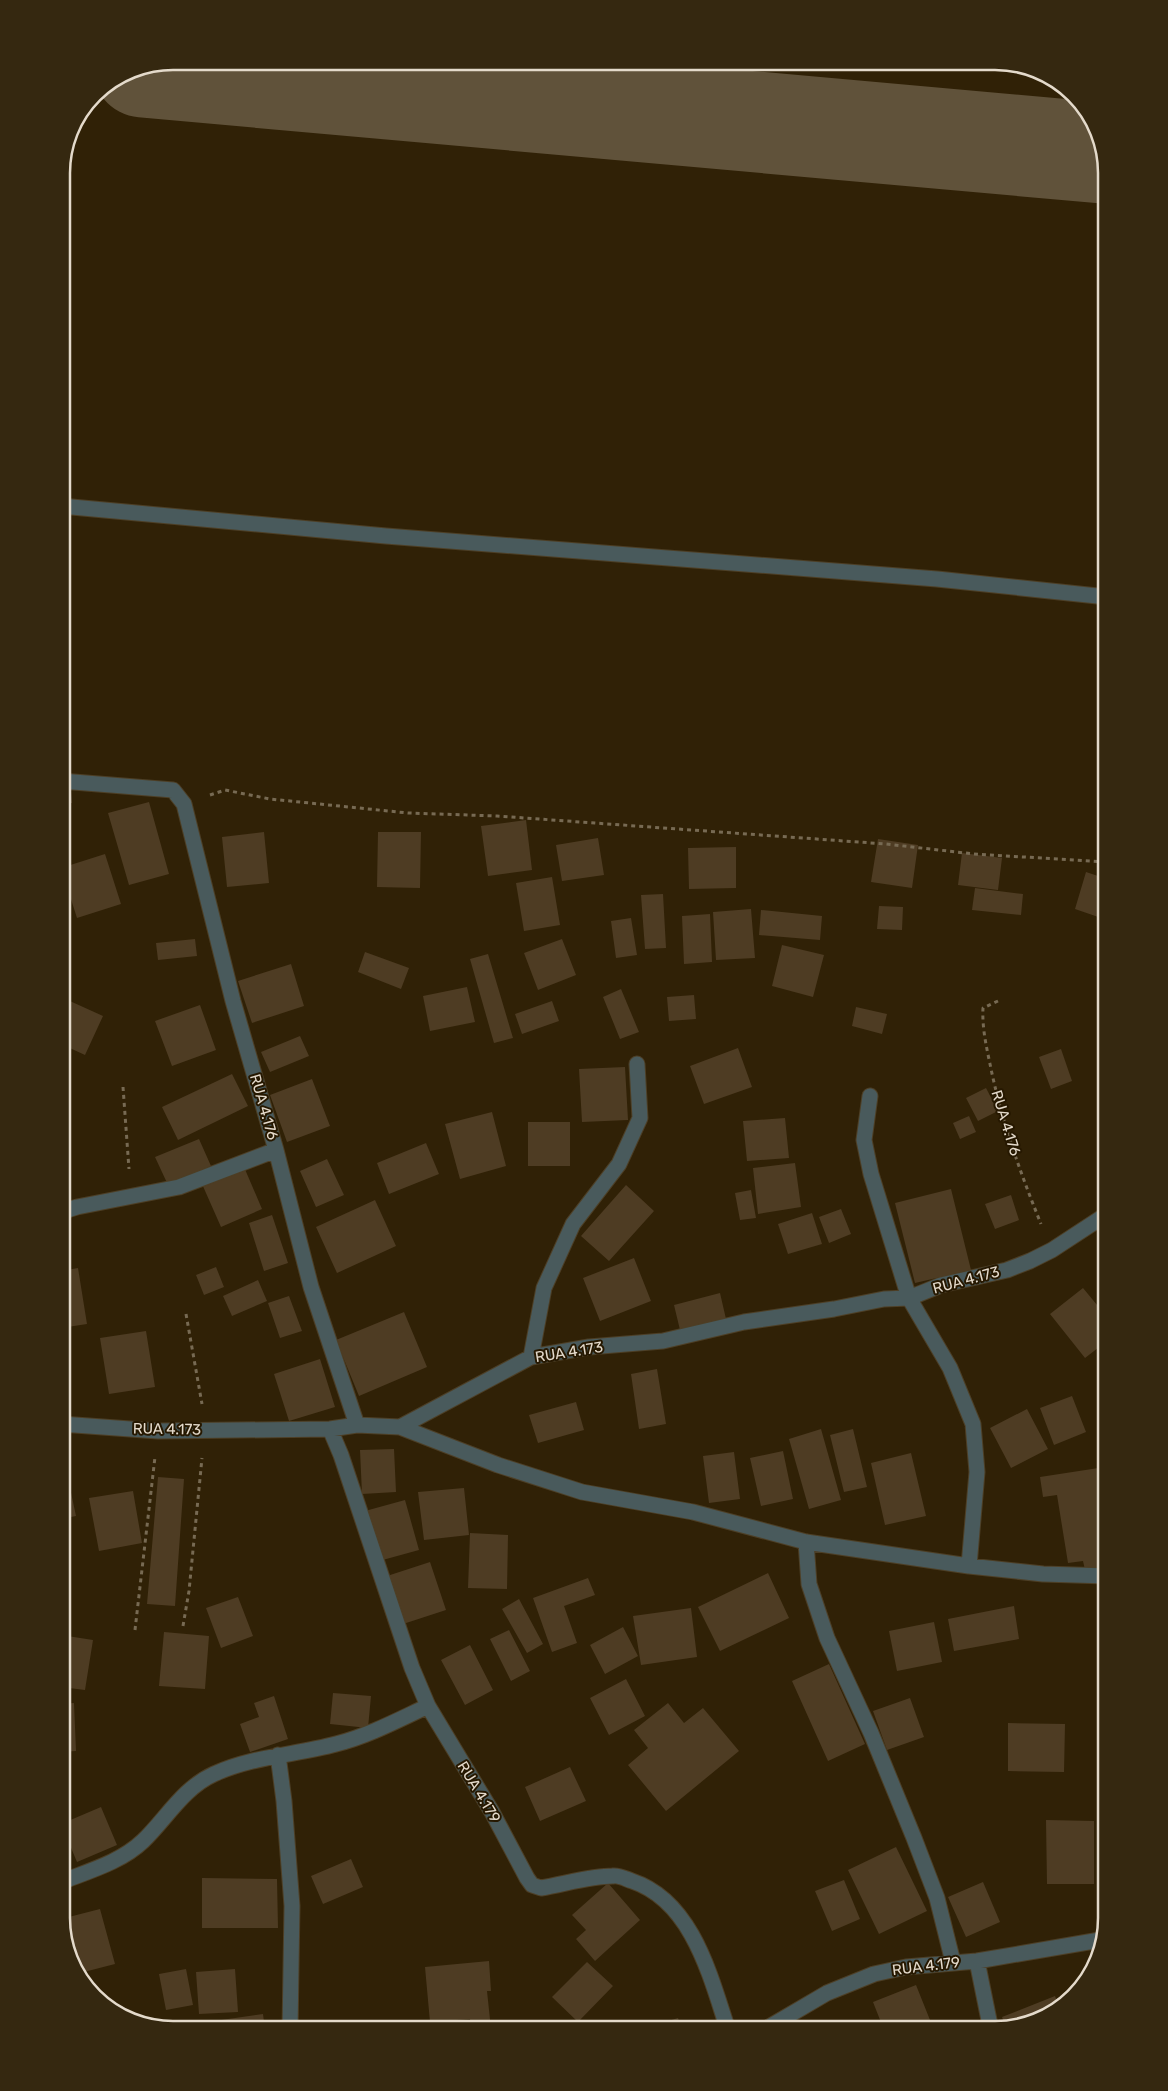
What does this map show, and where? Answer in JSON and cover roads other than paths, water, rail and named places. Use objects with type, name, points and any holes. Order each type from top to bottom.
[{"type":"street","points":[[70,507],[386,536],[927,579],[1098,596]]},
{"type":"street","name":"RUA 4.176","points":[[70,782],[173,790],[184,804],[233,1001],[276,1150],[311,1287],[357,1426]]},
{"type":"street","points":[[530,1357],[544,1288],[573,1224],[619,1164],[640,1118],[637,1064]]},
{"type":"street","points":[[870,1096],[864,1140],[871,1174],[909,1298],[950,1368],[973,1424],[977,1472],[969,1566]]},
{"type":"street","points":[[70,1209],[179,1187],[276,1150]]},
{"type":"street","name":"RUA 4.173","points":[[70,1425],[158,1431],[330,1429],[357,1426],[400,1427],[530,1357],[589,1347],[664,1341],[744,1322],[834,1309],[884,1299],[909,1298],[941,1285],[1007,1270],[1052,1250],[1098,1220]]},
{"type":"street","points":[[400,1427],[498,1466],[582,1492],[693,1512],[806,1542],[969,1566],[1043,1574],[1098,1576]]},
{"type":"street","name":"RUA 4.179","points":[[330,1429],[342,1454],[353,1495],[412,1668],[428,1706],[492,1812],[527,1878],[532,1885],[541,1888],[615,1875],[647,1886],[673,1907],[690,1930],[707,1969],[725,2021]]},
{"type":"street","points":[[806,1542],[809,1584],[827,1638],[871,1733],[914,1838],[936,1898],[953,1962]]},
{"type":"street","points":[[70,1878],[122,1858],[142,1842],[184,1795],[213,1774],[244,1763],[336,1744],[380,1728],[428,1706]]},
{"type":"street","points":[[278,1756],[284,1801],[292,1906],[290,2021]]},
{"type":"street","name":"RUA 4.179","points":[[780,2021],[845,1984],[874,1974],[906,1967],[978,1960],[1058,1949],[1095,1941]]},
{"type":"street","points":[[978,1960],[989,2021]]}]
